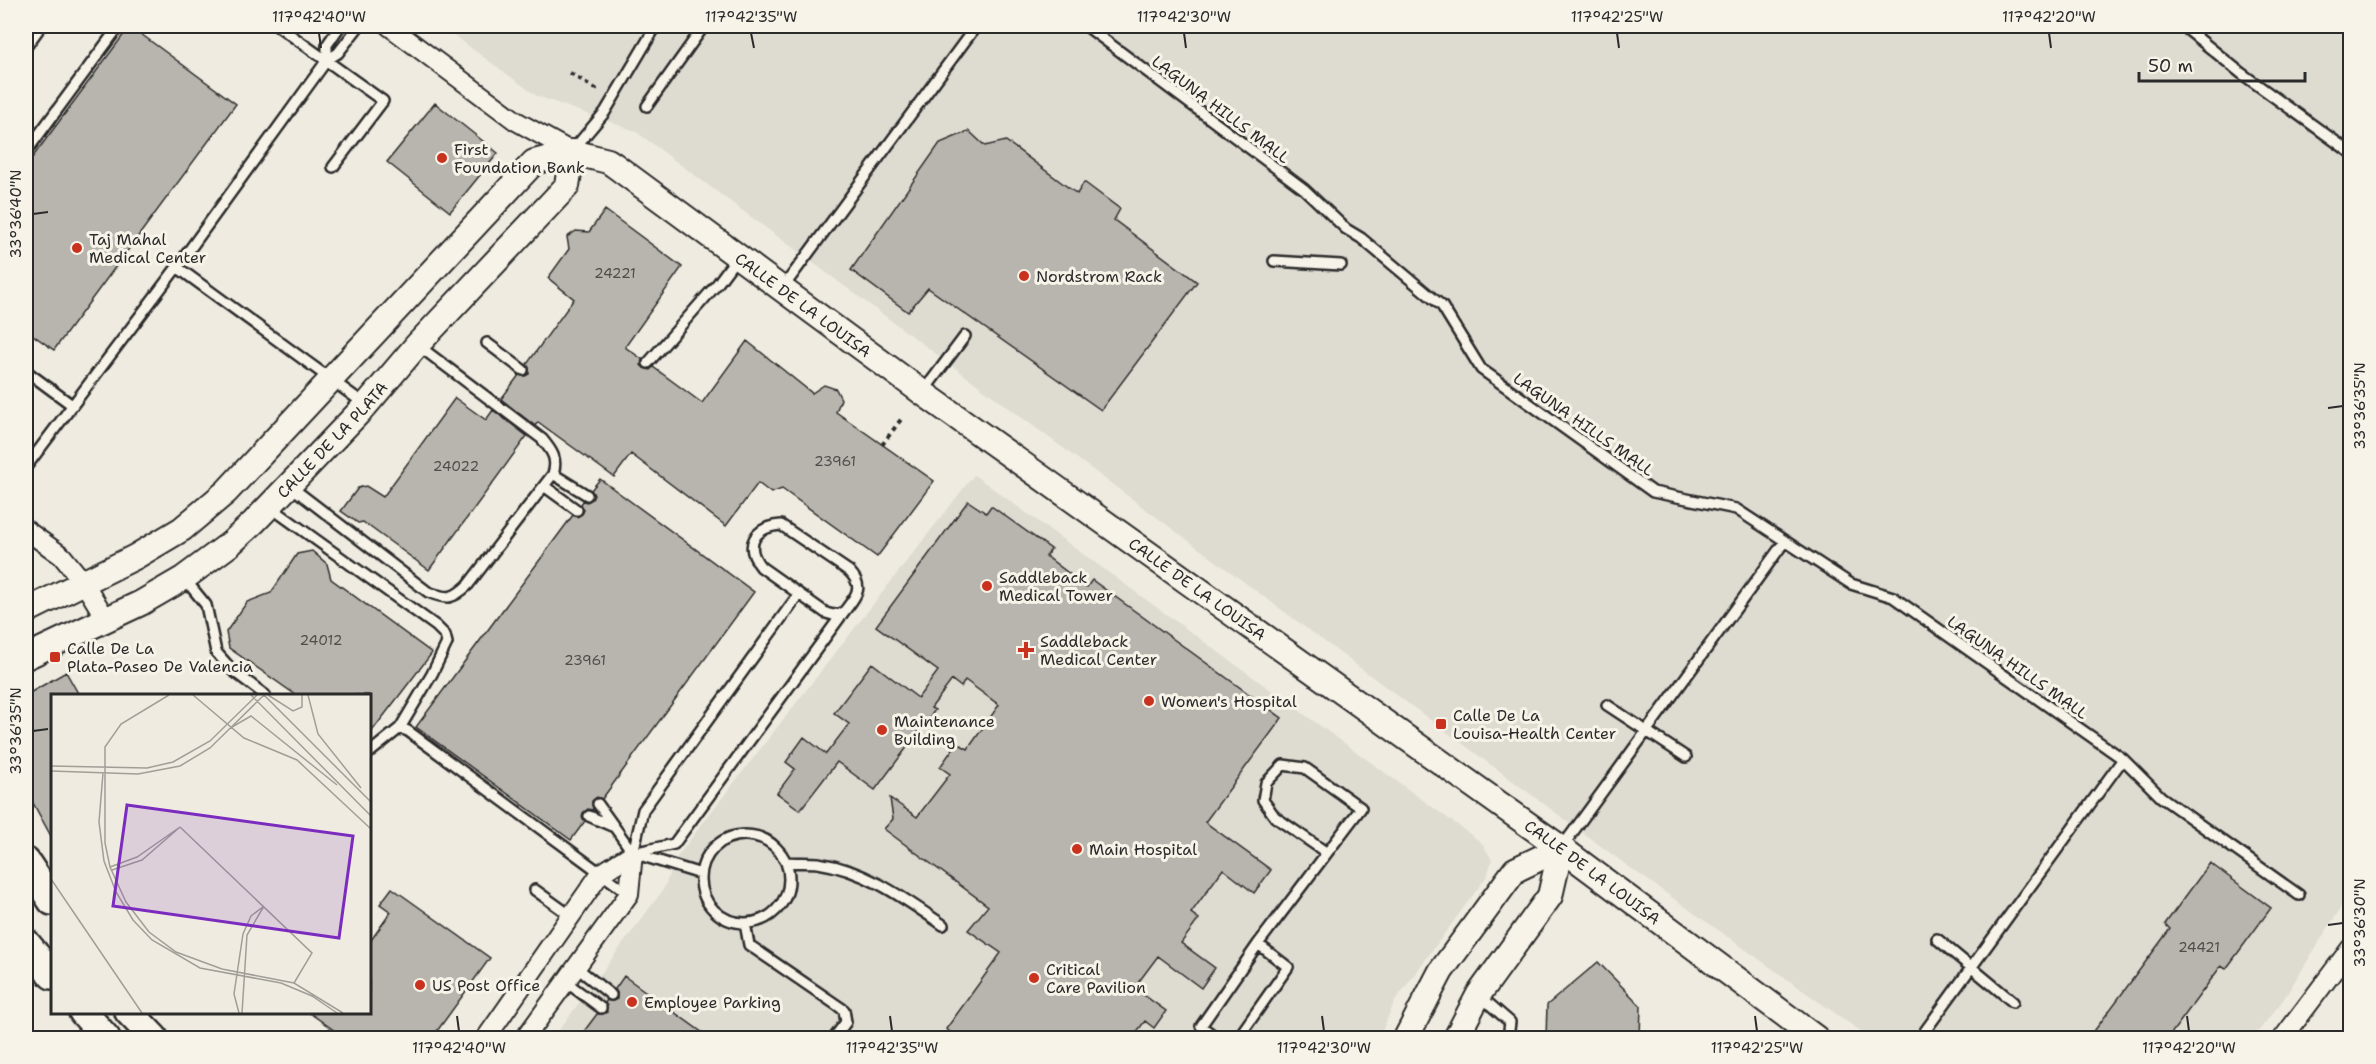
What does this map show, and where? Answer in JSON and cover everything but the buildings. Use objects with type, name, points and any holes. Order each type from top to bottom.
[{"type":"main road","points":[[26,862],[51,900]]},
{"type":"main road","points":[[26,943],[51,974]]},
{"type":"main road","points":[[85,1013],[106,1038]]},
{"type":"main road","points":[[131,1013],[154,1038]]},
{"type":"street","points":[[388,26],[516,121],[572,152]]},
{"type":"street","points":[[26,611],[135,557],[182,529],[226,492],[534,162],[572,152]]},
{"type":"street","name":"CALLE DE LA LOUISA","points":[[572,152],[608,161],[923,393],[1561,848],[1816,1038]]},
{"type":"street","name":"CALLE DE LA PLATA","points":[[26,657],[141,603],[184,578],[230,544],[366,405],[417,345],[567,186],[572,152]]},
{"type":"street","points":[[26,530],[62,556],[84,583],[106,619]]},
{"type":"street","points":[[1456,1038],[1479,994],[1551,896],[1561,848]]},
{"type":"street","points":[[1406,1038],[1441,971],[1515,870],[1561,848]]},
{"type":"street","points":[[486,1038],[600,874],[633,853]]},
{"type":"street","points":[[525,1038],[629,894],[633,853]]},
{"type":"street","points":[[2283,1038],[2350,949]]},
{"type":"lane","points":[[26,47],[41,26]]},
{"type":"lane","points":[[26,152],[119,26]]},
{"type":"lane","points":[[278,26],[383,101],[333,167]]},
{"type":"lane","points":[[327,60],[327,45],[340,26]]},
{"type":"lane","points":[[26,467],[177,267],[327,60],[338,53],[359,26]]},
{"type":"lane","points":[[572,152],[605,112],[656,26]]},
{"type":"lane","points":[[647,106],[704,26]]},
{"type":"lane","points":[[782,289],[976,26]]},
{"type":"lane","name":"LAGUNA HILLS MALL","points":[[1086,26],[1304,189],[1346,229],[1361,238],[1442,306],[1481,369],[1653,492],[1736,509],[1851,584],[1893,597],[2123,759],[2161,797],[2299,895]]},
{"type":"lane","points":[[2183,26],[2241,73],[2350,152]]},
{"type":"lane","points":[[648,363],[718,283],[738,256]]},
{"type":"lane","points":[[1274,261],[1341,265]]},
{"type":"lane","points":[[177,267],[366,405]]},
{"type":"lane","points":[[923,393],[965,336]]},
{"type":"lane","points":[[487,343],[523,370]]},
{"type":"lane","points":[[289,484],[428,592],[444,597],[456,597],[468,585],[553,474],[556,465],[553,453],[542,439],[417,345]]},
{"type":"lane","points":[[26,371],[72,405]]},
{"type":"lane","points":[[553,474],[588,495]]},
{"type":"lane","points":[[544,486],[577,510]]},
{"type":"lane","points":[[269,506],[445,635],[447,643],[432,674],[400,728],[370,752]]},
{"type":"lane","points":[[633,853],[674,844],[843,613],[858,590],[854,576],[781,525],[765,528],[756,535],[753,543],[754,559],[761,567],[826,613],[833,615],[843,613]]},
{"type":"lane","points":[[1561,848],[1785,541]]},
{"type":"lane","points":[[184,578],[206,606],[216,652],[231,670],[264,694]]},
{"type":"lane","points":[[633,853],[643,810],[798,595]]},
{"type":"lane","points":[[1607,705],[1686,757]]},
{"type":"lane","points":[[400,728],[408,731],[629,894]]},
{"type":"lane","points":[[1920,1038],[2123,759]]},
{"type":"lane","points":[[1217,1038],[1201,1026],[1258,944],[1327,853],[1360,808],[1305,768],[1283,765],[1266,783],[1263,800],[1275,817],[1327,853]]},
{"type":"lane","points":[[598,804],[633,853],[701,874]]},
{"type":"lane","points":[[589,816],[614,827]]},
{"type":"lane","points":[[739,836],[753,836],[767,841],[778,850],[786,862],[789,883],[780,905],[770,915],[759,921],[745,923],[730,921],[717,914],[705,896],[701,874],[705,860],[713,848],[725,840],[739,836]]},
{"type":"lane","points":[[786,862],[819,863],[856,874],[887,887],[943,925]]},
{"type":"lane","points":[[535,890],[571,916]]},
{"type":"lane","points":[[745,923],[749,945],[844,1010],[846,1022],[834,1038]]},
{"type":"lane","points":[[1936,939],[2013,1002]]},
{"type":"lane","points":[[1238,1038],[1288,967],[1258,944]]},
{"type":"lane","points":[[571,975],[611,995]]},
{"type":"lane","points":[[571,975],[601,1008]]},
{"type":"lane","points":[[1479,994],[1510,1022],[1508,1038]]},
{"type":"path","points":[[570,73],[596,89],[595,93]]},
{"type":"path","points":[[882,445],[902,418]]},
{"type":"shaded area","points":[[441,26],[2350,26],[2350,893],[2283,1000],[2253,1038],[1870,1038],[1625,864],[635,131],[537,96]]},
{"type":"shaded area","name":"Saddleback Medical Center","points":[[974,475],[1482,843],[1492,860],[1487,876],[1395,1001],[1379,1038],[553,1038],[663,890],[677,857]]},
{"type":"place","name":"First Foundation Bank","points":[[442,158]]},
{"type":"place","name":"Taj Mahal Medical Center","points":[[77,248]]},
{"type":"place","name":"Nordstrom Rack","points":[[1024,276]]},
{"type":"place","name":"Saddleback Medical Tower","points":[[987,586]]},
{"type":"place","name":"Saddleback Medical Center","points":[[1026,650]]},
{"type":"place","name":"Calle De La Plata-Paseo De Valencia","points":[[55,657]]},
{"type":"place","name":"Women's Hospital","points":[[1149,701]]},
{"type":"place","name":"Calle De La Louisa-Health Center","points":[[1441,724]]},
{"type":"place","name":"Maintenance Building","points":[[882,730]]},
{"type":"place","name":"Main Hospital","points":[[1077,849]]},
{"type":"place","name":"Critical Care Pavilion","points":[[1034,978]]},
{"type":"place","name":"US Post Office","points":[[420,985]]},
{"type":"place","name":"Employee Parking","points":[[632,1002]]}]
